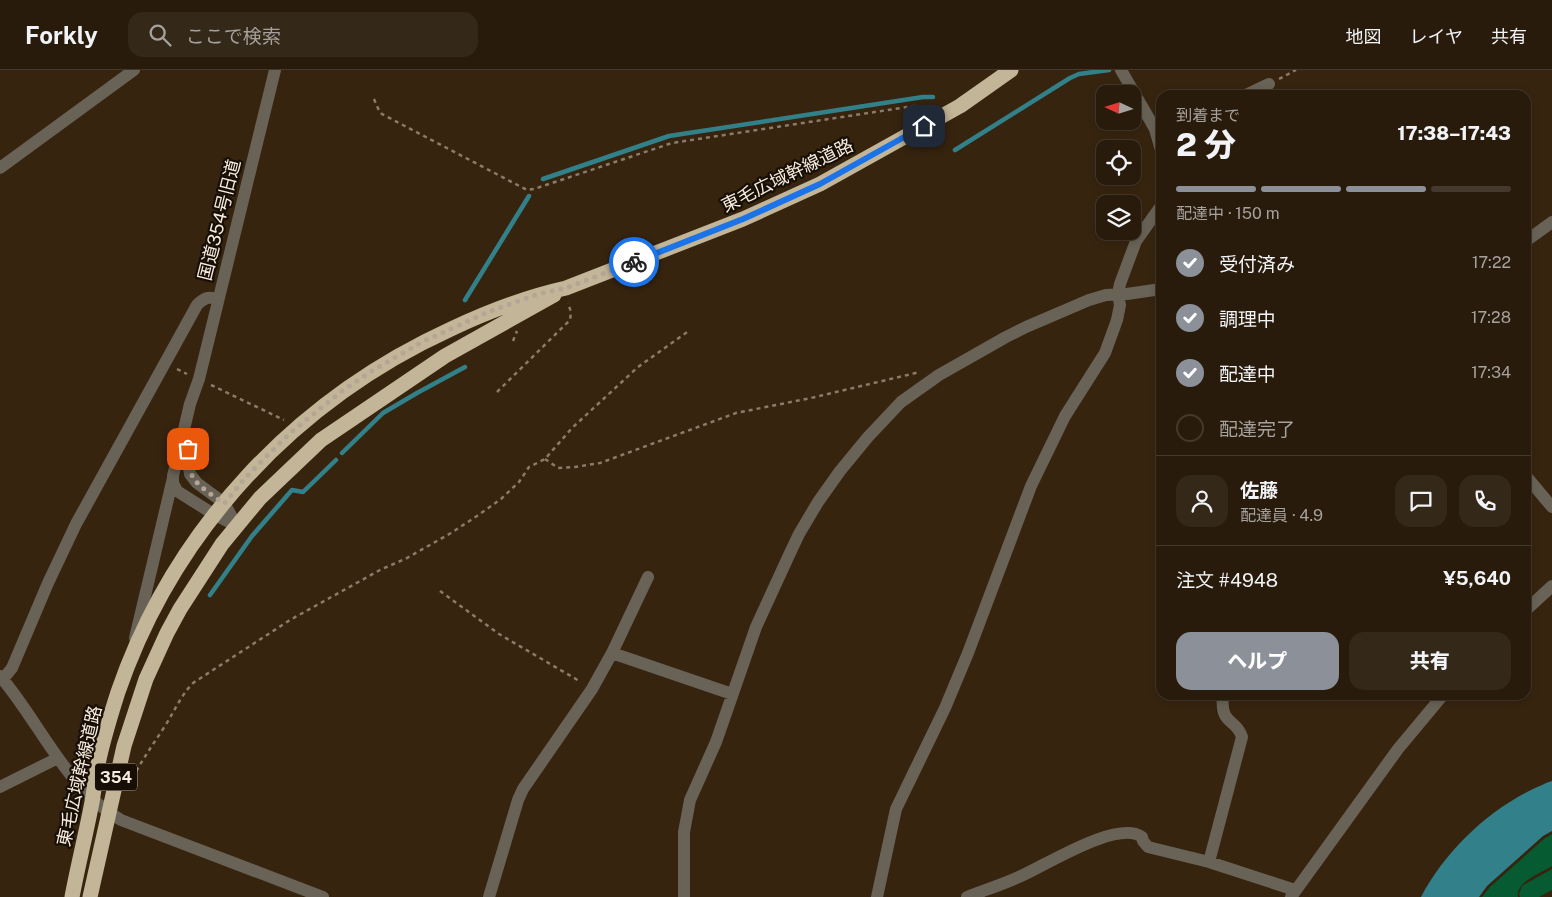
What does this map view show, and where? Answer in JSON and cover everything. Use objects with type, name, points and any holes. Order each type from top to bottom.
[{"type":"highway","name":"東毛広域幹線道路","points":[[72,897],[104,741],[118,692],[130,660],[165,590],[219,509],[264,459],[298,426],[342,391],[375,369],[424,341],[488,312],[538,294],[566,288],[743,219],[820,184],[960,106],[1011,70]]},
{"type":"highway","name":"東毛広域幹線道路","points":[[90,897],[124,746],[146,679],[167,633],[191,590],[237,526],[271,487],[321,440],[445,356],[546,301],[566,288]]},
{"type":"street","points":[[0,168],[134,70]]},
{"type":"street","name":"国道354号旧道","points":[[219,509],[177,491],[173,483],[173,476],[190,404],[199,379],[275,70]]},
{"type":"street","points":[[1121,70],[1156,133]]},
{"type":"street","points":[[1256,90],[1268,84]]},
{"type":"street","points":[[877,897],[896,809],[945,708],[968,653],[1031,486],[1065,416],[1105,353],[1117,320],[1120,305],[1118,294],[1122,275],[1136,241],[1156,213]]},
{"type":"street","points":[[1531,237],[1552,222]]},
{"type":"street","points":[[684,897],[684,841],[687,814],[697,783],[716,742],[760,619],[798,534],[840,471],[901,402],[940,375],[1026,327],[1089,300],[1106,295],[1156,290]]},
{"type":"street","points":[[218,299],[205,298],[197,306],[76,524],[48,583],[12,668],[2,678],[58,758],[92,800],[108,812],[127,822],[323,897]]},
{"type":"street","name":"国道354号旧道","points":[[199,379],[197,406],[188,449],[188,464],[193,479],[219,509],[237,526]]},
{"type":"street","points":[[130,660],[173,476]]},
{"type":"street","points":[[1531,482],[1552,507]]},
{"type":"street","points":[[489,897],[523,789],[592,689],[612,653],[648,577]]},
{"type":"street","points":[[1531,605],[1552,586]]},
{"type":"street","points":[[612,653],[618,657],[732,694]]},
{"type":"street","points":[[1209,862],[1242,738],[1237,728],[1225,716],[1222,708],[1223,700]]},
{"type":"street","points":[[967,897],[1022,876],[1076,849],[1118,834],[1137,833],[1142,837],[1148,848],[1209,862],[1293,894],[1398,749],[1439,700]]},
{"type":"street","points":[[0,787],[58,758]]},
{"type":"path","points":[[1268,84],[1296,70]]},
{"type":"path","points":[[374,99],[380,113],[527,190],[534,190],[672,143],[914,106],[931,109],[942,116]]},
{"type":"path","points":[[497,392],[570,320],[572,312],[566,288]]},
{"type":"path","points":[[114,786],[134,776],[147,750],[166,725],[183,694],[194,683],[298,616],[458,529],[500,499],[519,482],[529,467],[546,459],[572,428],[638,367],[690,330]]},
{"type":"path","points":[[165,363],[298,426]]},
{"type":"path","points":[[546,459],[558,468],[600,463],[736,413],[928,370],[940,375]]},
{"type":"path","points":[[440,591],[499,634],[592,689]]},
{"type":"green space","points":[[1552,834],[1552,866],[1525,882],[1520,887],[1518,897],[1482,897],[1490,887],[1545,838]]},
{"type":"green space","points":[[1552,869],[1552,890],[1539,897],[1520,897],[1519,894],[1522,886]]},
{"type":"water","points":[[1552,781],[1552,831],[1543,836],[1487,886],[1479,897],[1421,897],[1454,849],[1482,822],[1514,799]]},
{"type":"waterway","points":[[955,150],[1070,78],[1079,74],[1109,70]]},
{"type":"waterway","points":[[543,179],[669,136],[933,97]]},
{"type":"waterway","points":[[465,300],[529,196]]},
{"type":"waterway","points":[[342,453],[383,413],[465,367]]},
{"type":"waterway","points":[[210,595],[252,536],[292,490],[303,492],[336,460]]},
{"type":"way so far","points":[[188,449],[188,464],[193,479],[224,504],[245,478],[290,433],[314,412],[375,369],[424,341],[488,312],[538,294],[566,288],[634,262]]},
{"type":"route","points":[[634,262],[743,219],[820,184],[924,126]]}]
